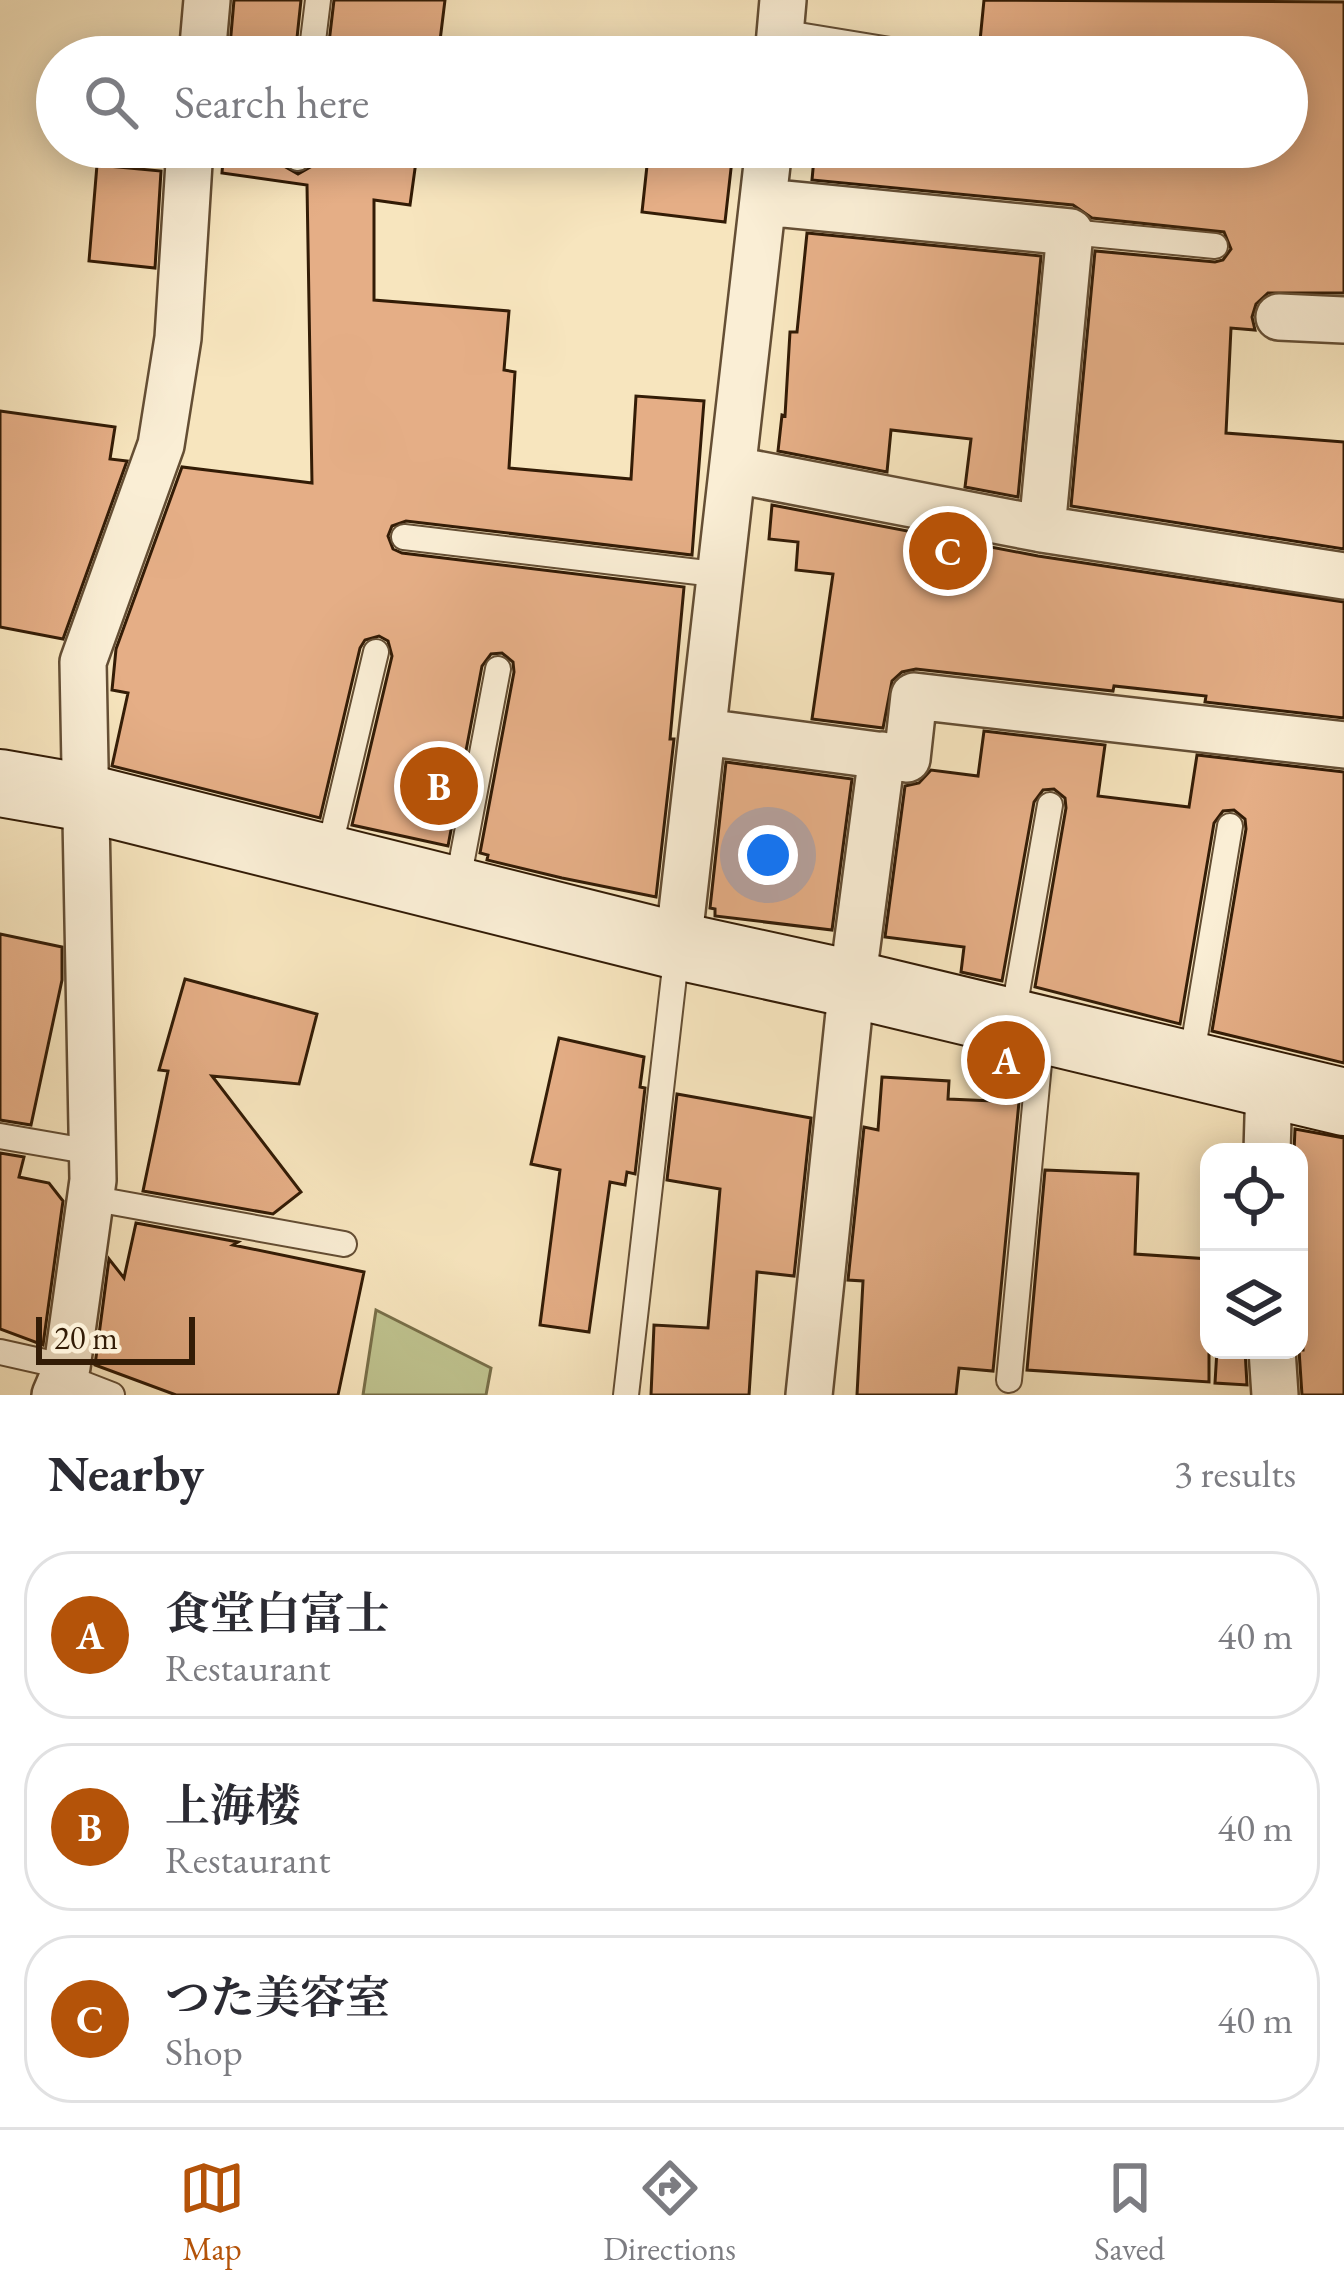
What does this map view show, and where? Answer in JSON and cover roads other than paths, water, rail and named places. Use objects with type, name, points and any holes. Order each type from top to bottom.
[{"type":"street","points":[[204,36],[208,0]]},
{"type":"street","points":[[62,1379],[90,1198],[92,1152],[83,662],[160,446],[178,338],[189,168]]},
{"type":"street","points":[[678,946],[767,168]]},
{"type":"street","points":[[764,202],[1070,232],[1042,530]]},
{"type":"street","points":[[1280,317],[1344,320]]},
{"type":"street","points":[[735,470],[1042,530],[1344,576]]},
{"type":"street","points":[[704,732],[907,759],[914,696],[1344,746]]},
{"type":"street","points":[[809,1395],[852,984],[882,755]]},
{"type":"street","points":[[0,783],[86,798],[678,946],[1344,1102]]},
{"type":"street","points":[[1268,1143],[1269,1084]]},
{"type":"street","points":[[1273,1359],[1275,1395]]},
{"type":"lane","points":[[314,36],[318,0]]},
{"type":"lane","points":[[780,30],[814,36]]},
{"type":"lane","points":[[1070,232],[1215,246]]},
{"type":"lane","points":[[404,537],[723,575]]},
{"type":"lane","points":[[327,859],[376,652]]},
{"type":"lane","points":[[456,891],[497,669]]},
{"type":"lane","points":[[1009,1380],[1027,1026],[1049,805]]},
{"type":"lane","points":[[1190,1065],[1230,826]]},
{"type":"lane","points":[[626,1395],[678,946]]},
{"type":"lane","points":[[0,1136],[92,1152]]},
{"type":"lane","points":[[90,1198],[344,1244]]},
{"type":"lane","points":[[0,1352],[112,1395]]},
{"type":"place","name":"つた美容室","points":[[948,551]]},
{"type":"place","name":"上海楼","points":[[439,786]]},
{"type":"place","name":"食堂白富士","points":[[1006,1060]]}]
